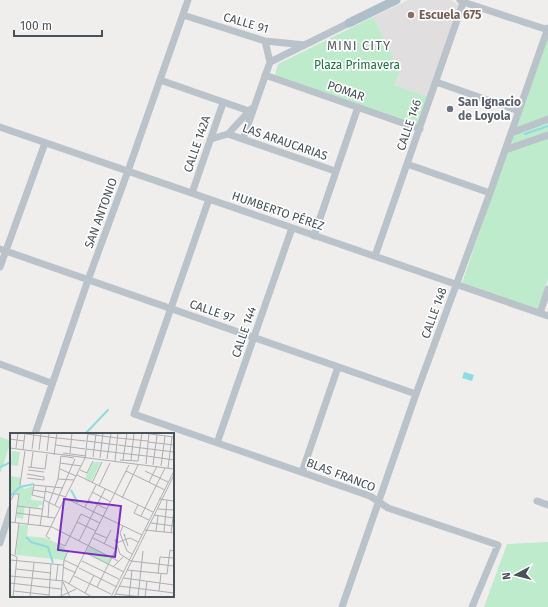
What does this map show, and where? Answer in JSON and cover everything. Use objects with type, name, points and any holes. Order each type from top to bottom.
[{"type":"main road","points":[[349,23],[394,1]]},
{"type":"street","name":"SAN ANTONIO","points":[[35,433],[51,383],[188,0]]},
{"type":"street","points":[[462,1],[548,30]]},
{"type":"street","name":"CALLE 146","points":[[375,256],[420,129],[462,1]]},
{"type":"street","name":"CALLE 91","points":[[183,15],[265,41],[305,45]]},
{"type":"street","points":[[270,62],[349,23]]},
{"type":"street","name":"CALLE 148","points":[[342,607],[416,394],[457,285],[548,30]]},
{"type":"street","points":[[243,139],[270,62],[265,41]]},
{"type":"street","name":"POMAR","points":[[265,75],[420,129]]},
{"type":"street","name":"LAS ARAUCARIAS","points":[[160,80],[249,112]]},
{"type":"street","points":[[436,82],[519,111]]},
{"type":"street","name":"CALLE 142A","points":[[192,194],[223,103]]},
{"type":"street","points":[[211,139],[228,134],[255,104]]},
{"type":"street","points":[[314,236],[358,107]]},
{"type":"street","points":[[511,133],[548,119]]},
{"type":"street","name":"HUMBERTO PÉREZ","points":[[0,127],[548,316]]},
{"type":"street","name":"LAS ARAUCARIAS","points":[[228,134],[335,172]]},
{"type":"street","points":[[505,150],[548,135]]},
{"type":"street","points":[[0,266],[3,250],[45,143]]},
{"type":"street","points":[[407,164],[490,193]]},
{"type":"street","points":[[171,309],[208,199]]},
{"type":"street","name":"CALLE 144","points":[[217,443],[292,228]]},
{"type":"street","name":"CALLE 97","points":[[3,250],[416,394]]},
{"type":"street","points":[[540,313],[548,289]]},
{"type":"street","name":"BLAS FRANCO","points":[[171,309],[134,414],[370,496],[388,508],[498,544],[472,607]]},
{"type":"street","points":[[0,364],[51,383]]},
{"type":"street","points":[[302,472],[338,367]]},
{"type":"street","points":[[537,501],[548,505]]},
{"type":"street","points":[[0,543],[10,512]]},
{"type":"shaded area","points":[[408,0],[451,0],[460,6],[428,97],[395,85],[400,70],[373,17]]},
{"type":"green space","name":"Plaza Primavera","points":[[373,17],[400,70],[395,85],[428,97],[417,125],[275,75],[278,64]]},
{"type":"green space","points":[[548,32],[548,279],[538,309],[462,283]]},
{"type":"green space","points":[[0,437],[10,441],[10,444],[0,472]]},
{"type":"green space","points":[[548,542],[548,607],[484,607],[507,544]]},
{"type":"water","points":[[464,372],[474,375],[472,381],[462,378]]},
{"type":"waterway","points":[[525,134],[548,126]]},
{"type":"waterway","points":[[86,433],[108,410]]},
{"type":"waterway","points":[[0,467],[10,462]]},
{"type":"place","name":"Escuela 675","points":[[411,15]]},
{"type":"place","name":"San Ignacio de Loyola","points":[[450,109]]},
{"type":"district","name":"MINI CITY","points":[[359,45]]}]
